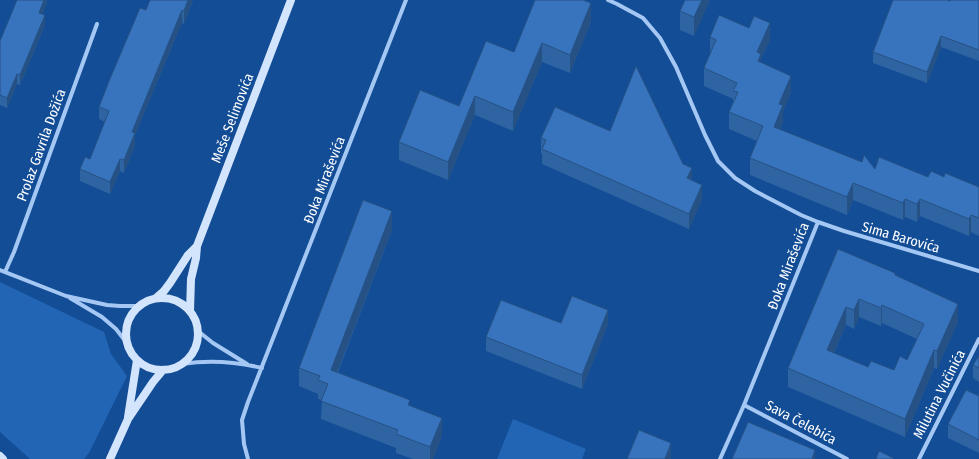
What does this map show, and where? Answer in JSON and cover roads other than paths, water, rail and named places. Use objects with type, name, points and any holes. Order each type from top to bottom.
[{"type":"street","name":"Meše Selimovića","points":[[190,311],[191,279],[197,246],[291,0]]},
{"type":"street","name":"Đoka Miraševića","points":[[248,459],[244,444],[242,420],[248,402],[406,0]]},
{"type":"street","name":"Đoka Miraševića","points":[[608,0],[643,18],[660,38],[676,67],[705,135],[718,161],[735,178],[755,191],[818,222],[744,405],[720,459]]},
{"type":"street","name":"Prolaz Gavrila Dožića","points":[[5,272],[14,252],[97,24]]},
{"type":"street","name":"Sima Barovića","points":[[818,222],[979,271]]},
{"type":"street","name":"Meše Selimovića","points":[[156,298],[164,291],[188,255],[197,246]]},
{"type":"street","points":[[0,270],[66,296],[102,317],[116,329],[126,342],[130,352],[137,360],[144,366],[153,369],[173,369],[182,364],[189,358],[195,349],[198,340],[198,331],[195,320],[190,311],[182,304],[174,300],[156,298],[147,301],[132,313],[126,329],[126,342]]},
{"type":"street","points":[[66,296],[107,305],[139,306]]},
{"type":"street","points":[[198,331],[213,343],[250,365]]},
{"type":"street","name":"Milutina Vučinića","points":[[919,459],[979,339]]},
{"type":"street","points":[[128,420],[137,360]]},
{"type":"street","points":[[182,364],[210,362],[250,365],[262,368]]},
{"type":"street","points":[[110,459],[128,420],[153,382],[163,370]]},
{"type":"street","name":"Sava Čelebića","points":[[744,405],[847,459]]},
{"type":"street","points":[[0,456],[3,459]]}]
